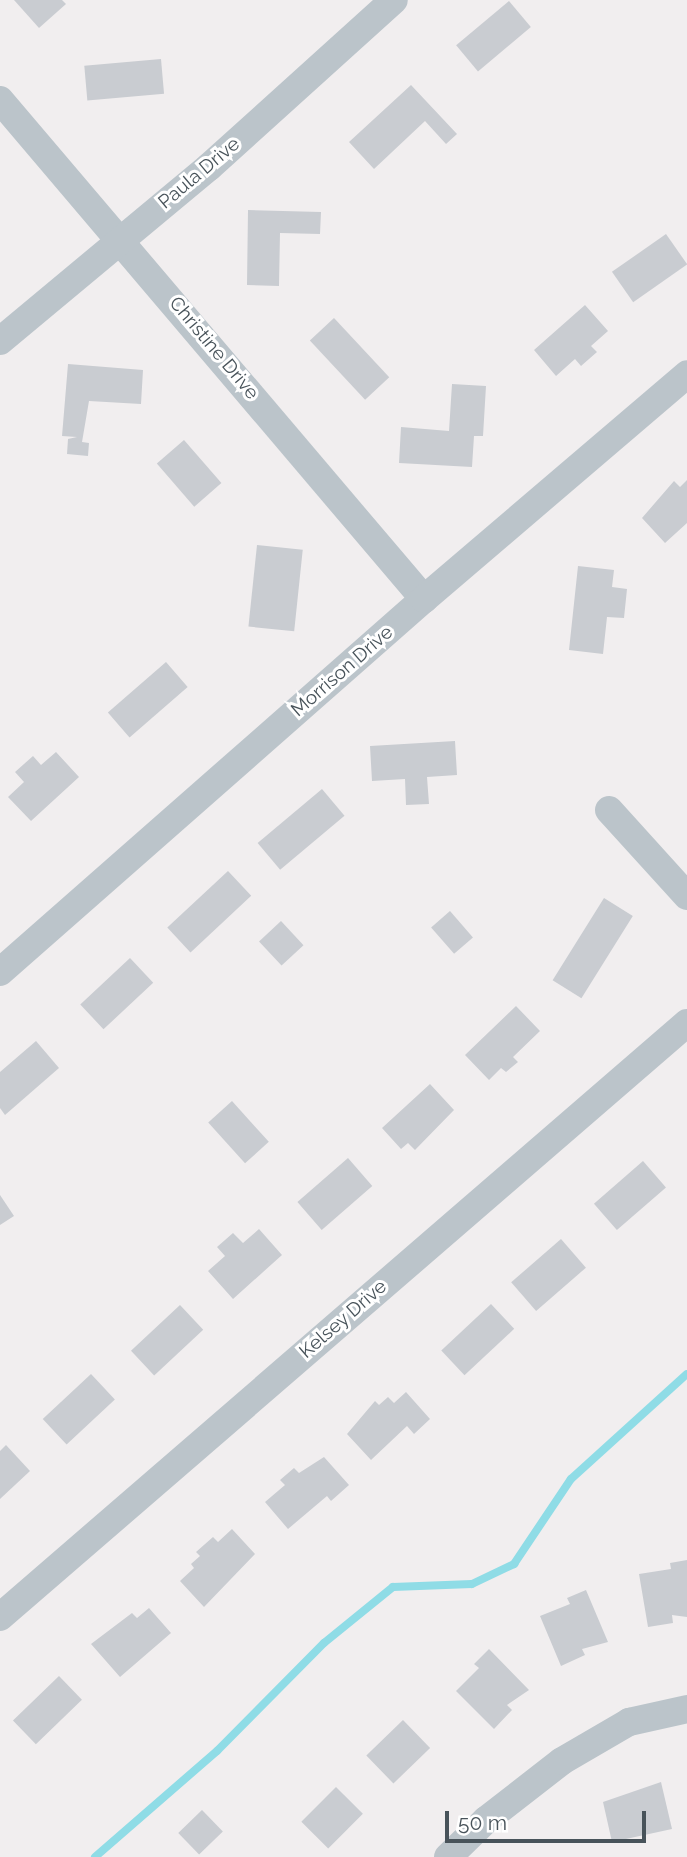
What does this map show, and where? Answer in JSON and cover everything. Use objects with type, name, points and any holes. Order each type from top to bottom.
[{"type":"street","name":"Paula Drive","points":[[0,341],[121,237],[209,167],[394,0]]},
{"type":"street","name":"Christine Drive","points":[[0,100],[121,237],[424,599]]},
{"type":"street","name":"Morrison Drive","points":[[0,972],[424,599],[687,374]]},
{"type":"street","points":[[610,810],[687,896]]},
{"type":"street","name":"Kelsey Drive","points":[[0,1616],[687,1023]]},
{"type":"street","points":[[448,1857],[486,1820],[571,1756],[629,1722],[687,1709]]},
{"type":"building","points":[[14,0],[62,0],[66,4],[39,28]]},
{"type":"building","points":[[509,1],[531,27],[478,71],[456,45]]},
{"type":"building","points":[[161,59],[164,94],[87,101],[84,66]]},
{"type":"building","points":[[411,85],[457,134],[446,144],[425,121],[374,169],[349,142]]},
{"type":"building","points":[[248,210],[321,212],[320,234],[280,233],[279,286],[247,285]]},
{"type":"building","points":[[666,234],[687,264],[633,302],[612,272]]},
{"type":"building","points":[[585,305],[608,331],[591,346],[597,352],[581,366],[575,359],[556,376],[534,350]]},
{"type":"building","points":[[334,318],[389,377],[365,400],[310,341]]},
{"type":"building","points":[[68,364],[143,370],[141,404],[89,401],[82,442],[89,443],[88,456],[67,454],[68,439],[77,437],[62,436]]},
{"type":"building","points":[[452,384],[486,386],[483,436],[474,436],[472,467],[399,463],[401,427],[449,431]]},
{"type":"building","points":[[184,440],[221,483],[194,507],[157,464]]},
{"type":"building","points":[[687,480],[687,523],[665,543],[642,518],[674,481],[680,487]]},
{"type":"building","points":[[257,545],[303,550],[294,631],[248,627]]},
{"type":"building","points":[[578,566],[614,570],[612,587],[627,589],[624,618],[607,617],[603,654],[569,650]]},
{"type":"building","points":[[166,662],[188,687],[130,737],[108,713]]},
{"type":"building","points":[[455,741],[457,775],[427,777],[429,804],[406,805],[405,779],[372,781],[370,746]]},
{"type":"building","points":[[56,752],[79,777],[31,821],[8,797],[24,782],[15,772],[33,756],[41,765]]},
{"type":"building","points":[[322,789],[344,816],[280,870],[258,843]]},
{"type":"building","points":[[228,871],[251,896],[190,952],[167,928]]},
{"type":"building","points":[[604,898],[633,916],[581,998],[553,980]]},
{"type":"building","points":[[450,911],[473,937],[454,954],[431,927]]},
{"type":"building","points":[[281,921],[304,945],[282,966],[259,941]]},
{"type":"building","points":[[130,958],[153,983],[103,1029],[80,1004]]},
{"type":"building","points":[[516,1006],[540,1031],[513,1057],[518,1062],[506,1072],[501,1068],[489,1080],[465,1055]]},
{"type":"building","points":[[36,1041],[59,1068],[5,1115],[0,1108],[0,1072]]},
{"type":"building","points":[[430,1084],[454,1110],[415,1150],[408,1143],[401,1149],[382,1128]]},
{"type":"building","points":[[232,1101],[269,1142],[245,1163],[208,1122]]},
{"type":"building","points":[[348,1158],[372,1186],[322,1230],[297,1202]]},
{"type":"building","points":[[643,1161],[666,1187],[617,1230],[594,1204]]},
{"type":"building","points":[[0,1195],[14,1216],[0,1225]]},
{"type":"building","points":[[259,1229],[282,1255],[233,1299],[208,1271],[225,1256],[217,1247],[233,1233],[243,1243]]},
{"type":"building","points":[[561,1239],[586,1268],[536,1311],[511,1282]]},
{"type":"building","points":[[491,1304],[514,1329],[464,1375],[441,1350]]},
{"type":"building","points":[[180,1305],[203,1330],[154,1376],[131,1351]]},
{"type":"building","points":[[91,1374],[115,1400],[67,1445],[43,1419]]},
{"type":"building","points":[[406,1392],[430,1419],[414,1434],[407,1426],[371,1460],[347,1434],[375,1401],[379,1405],[388,1397],[394,1403]]},
{"type":"building","points":[[6,1445],[30,1471],[0,1499],[0,1451]]},
{"type":"building","points":[[324,1457],[349,1485],[331,1501],[327,1496],[288,1529],[265,1502],[285,1485],[280,1480],[294,1468],[299,1473]]},
{"type":"building","points":[[232,1529],[255,1554],[204,1607],[180,1581],[194,1568],[191,1564],[200,1556],[196,1552],[213,1537],[218,1542]]},
{"type":"building","points":[[687,1560],[687,1617],[672,1615],[673,1623],[648,1627],[639,1574],[671,1569],[670,1563]]},
{"type":"building","points":[[586,1590],[608,1642],[582,1649],[585,1655],[561,1666],[540,1616],[570,1604],[567,1598]]},
{"type":"building","points":[[149,1608],[171,1633],[120,1677],[91,1644],[132,1613],[137,1618]]},
{"type":"building","points":[[489,1649],[529,1690],[507,1705],[512,1710],[494,1729],[456,1691],[479,1668],[474,1664]]},
{"type":"building","points":[[59,1676],[82,1700],[36,1744],[13,1720]]},
{"type":"building","points":[[403,1720],[430,1748],[393,1783],[366,1755]]},
{"type":"building","points":[[661,1782],[672,1829],[612,1842],[603,1802]]},
{"type":"building","points":[[336,1787],[363,1814],[328,1849],[301,1822]]},
{"type":"building","points":[[202,1810],[223,1832],[199,1855],[178,1833]]},
{"type":"waterway","points":[[95,1857],[217,1751],[324,1643],[393,1587],[472,1584],[514,1564],[571,1479],[687,1374]]}]
